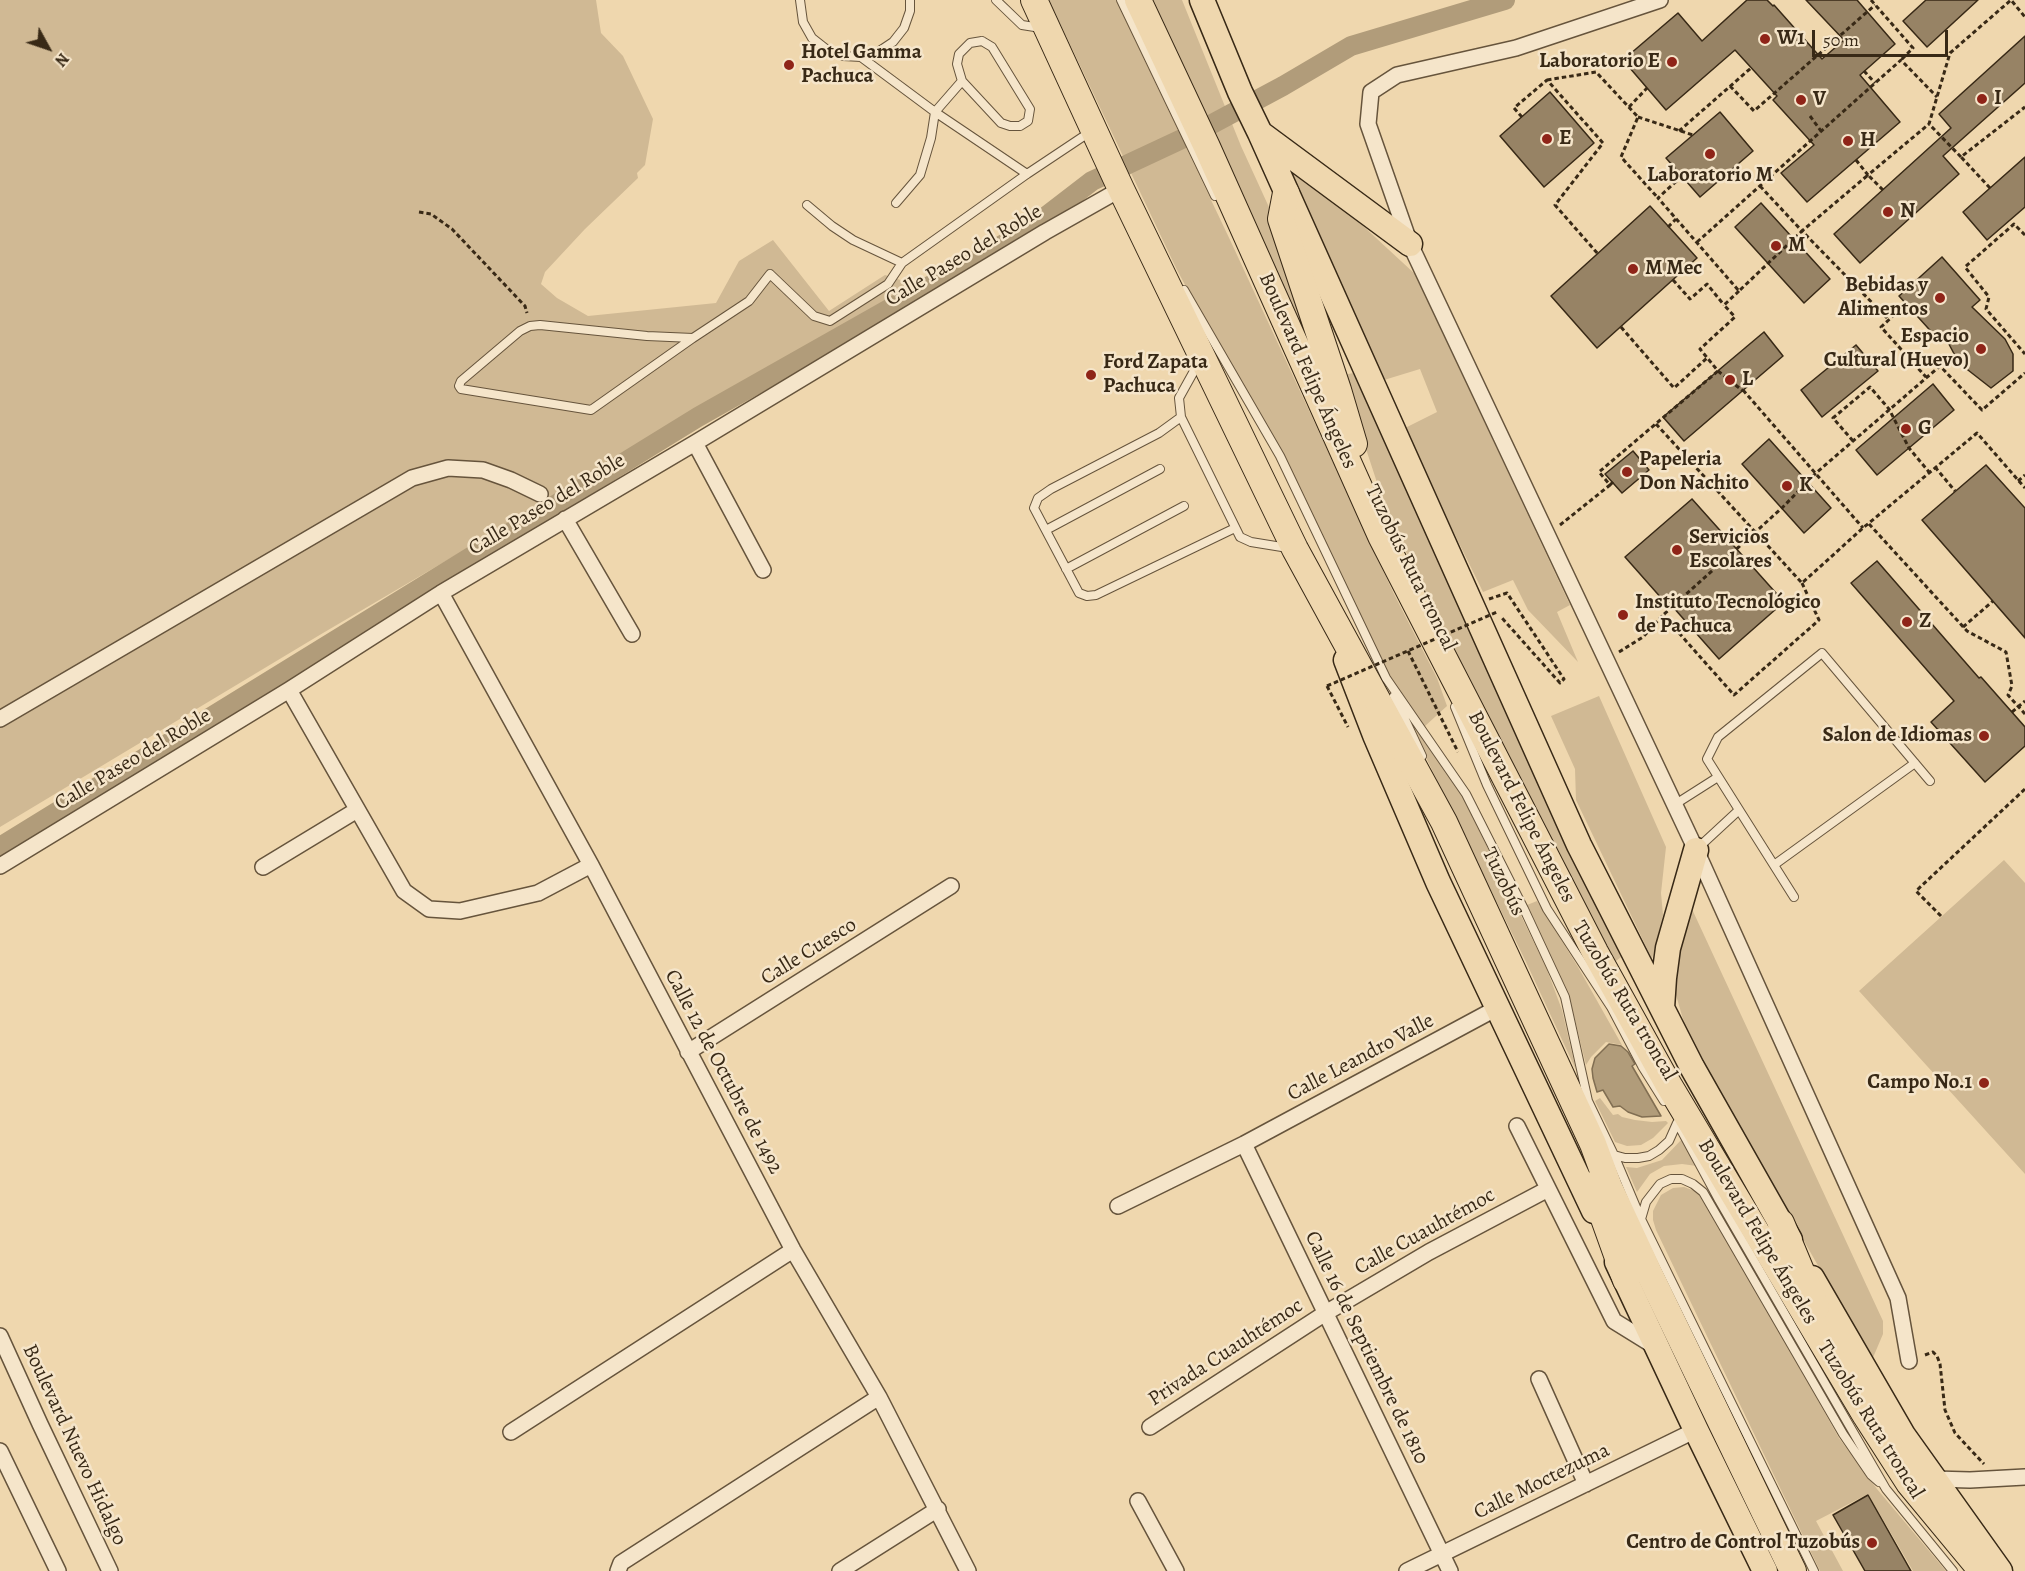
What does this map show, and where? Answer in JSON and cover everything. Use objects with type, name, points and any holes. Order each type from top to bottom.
[{"type":"highway","points":[[1034,0],[1050,24],[1115,176],[1295,549],[1444,822],[1593,1144],[1609,1187],[1649,1273],[1793,1571]]},
{"type":"highway","name":"Boulevard Felipe Ángeles","points":[[1138,0],[1183,114],[1381,536],[1604,968],[1667,1082],[1859,1406],[1909,1482],[1982,1571]]},
{"type":"highway","points":[[1286,193],[1281,219],[1338,390],[1381,536]]},
{"type":"highway","points":[[1542,1034],[1571,1125],[1626,1280]]},
{"type":"highway","points":[[1781,1223],[1859,1406]]},
{"type":"main road","name":"Boulevard Felipe Ángeles","points":[[1202,0],[1240,92],[1579,845],[1692,1067],[1892,1416],[1918,1459],[2000,1571]]},
{"type":"main road","points":[[1259,130],[1410,244]]},
{"type":"main road","points":[[1329,613],[1375,735],[1438,882],[1573,1164],[1696,1430],[1765,1571]]},
{"type":"main road","points":[[1662,1008],[1668,948],[1696,850]]},
{"type":"street","points":[[1660,0],[1516,48],[1397,75],[1371,92],[1368,124],[1410,244],[1696,850],[1898,1298],[1909,1361]]},
{"type":"street","name":"Calle Paseo del Roble","points":[[0,866],[289,690],[441,593],[1045,232],[1115,176]]},
{"type":"street","points":[[695,443],[763,570]]},
{"type":"street","name":"Calle Paseo del Roble","points":[[0,719],[412,478],[448,468],[483,470],[540,494]]},
{"type":"street","points":[[565,519],[632,634]]},
{"type":"street","name":"Calle 12 de Octubre de 1492","points":[[441,593],[591,864],[793,1250],[879,1397],[968,1571]]},
{"type":"street","points":[[289,690],[404,891],[429,909],[460,911],[538,893],[591,864]]},
{"type":"street","points":[[263,867],[357,810]]},
{"type":"street","name":"Calle Cuesco","points":[[688,1052],[951,886]]},
{"type":"street","name":"Calle Leandro Valle","points":[[1118,1206],[1244,1144],[1497,1008]]},
{"type":"street","points":[[1517,1125],[1614,1321],[1658,1348]]},
{"type":"street","name":"Calle 16 de Septiembre de 1810","points":[[1244,1144],[1324,1314],[1450,1571]]},
{"type":"street","name":"Calle Cuauhtémoc","points":[[1324,1314],[1429,1252],[1548,1189]]},
{"type":"street","points":[[511,1432],[793,1250]]},
{"type":"street","name":"Privada Cuauhtémoc","points":[[1150,1427],[1324,1314]]},
{"type":"street","name":"Boulevard Nuevo Hidalgo","points":[[0,1336],[110,1571]]},
{"type":"street","points":[[1539,1379],[1586,1484]]},
{"type":"street","points":[[618,1571],[621,1563],[879,1397]]},
{"type":"street","name":"Calle Moctezuma","points":[[1407,1571],[1696,1430]]},
{"type":"street","points":[[0,1451],[58,1571]]},
{"type":"street","points":[[1934,1479],[2025,1477]]},
{"type":"street","points":[[1138,1501],[1176,1571]]},
{"type":"street","points":[[840,1571],[938,1509]]},
{"type":"lane","points":[[800,0],[803,22],[812,38],[834,53],[861,57],[878,52],[893,42],[904,28],[910,11],[910,0]]},
{"type":"lane","points":[[996,0],[1022,25],[1050,24],[1043,0]]},
{"type":"lane","points":[[1121,0],[1183,114]]},
{"type":"lane","points":[[982,41],[992,47],[1030,109],[1028,121],[1020,126],[1001,123],[962,81],[957,64],[959,54],[970,43],[982,41]]},
{"type":"lane","points":[[861,57],[1027,174]]},
{"type":"lane","points":[[896,203],[920,175],[931,138],[935,111],[962,81]]},
{"type":"lane","points":[[693,338],[530,326],[520,331],[461,381],[459,386],[461,389],[591,410],[750,301],[770,274],[814,316],[830,321],[888,284],[902,263],[1027,174],[1094,130]]},
{"type":"lane","points":[[1202,152],[1217,201]]},
{"type":"lane","points":[[807,205],[853,240],[902,263]]},
{"type":"lane","name":"Tuzobús Ruta troncal","points":[[1178,281],[1280,456],[1386,678],[1466,794],[1524,909],[1564,997],[1588,1101],[1641,1219],[1814,1571]]},
{"type":"lane","points":[[1203,356],[1179,398],[1181,417],[1240,537],[1251,542],[1295,549]]},
{"type":"lane","name":"Tuzobús Ruta troncal","points":[[1303,383],[1423,637]]},
{"type":"lane","points":[[1181,417],[1159,433],[1051,489],[1038,498],[1034,508],[1079,593],[1087,596],[1096,595],[1235,528]]},
{"type":"lane","points":[[1046,530],[1160,469]]},
{"type":"lane","points":[[1066,569],[1184,506]]},
{"type":"lane","points":[[1794,897],[1707,759],[1718,736],[1822,653],[1930,781]]},
{"type":"lane","points":[[1386,678],[1424,762]]},
{"type":"lane","name":"Tuzobús Ruta troncal","points":[[1452,700],[1487,786],[1547,909],[1611,1007],[1642,1066],[1666,1104]]},
{"type":"lane","points":[[1774,865],[1915,763]]},
{"type":"lane","points":[[1674,805],[1718,777]]},
{"type":"lane","points":[[1696,850],[1739,810]]},
{"type":"lane","points":[[1450,815],[1455,825]]},
{"type":"lane","points":[[1570,1066],[1588,1101]]},
{"type":"lane","name":"Tuzobús Ruta troncal","points":[[1672,1114],[1719,1200],[1886,1489],[1953,1571]]},
{"type":"lane","points":[[1614,1155],[1625,1158],[1649,1156],[1669,1141],[1677,1123]]},
{"type":"lane","points":[[1641,1219],[1646,1202],[1660,1184],[1671,1179],[1682,1179],[1694,1184],[1703,1192],[1843,1434],[1871,1475],[1886,1489]]},
{"type":"path","points":[[1696,242],[1913,48],[1871,0]]},
{"type":"path","points":[[1724,305],[1802,231],[1929,124],[1950,53],[2011,0],[2025,17]]},
{"type":"path","points":[[1730,86],[1754,111],[1875,5]]},
{"type":"path","points":[[1901,60],[1937,97]]},
{"type":"path","points":[[1679,131],[1751,68]]},
{"type":"path","points":[[1864,71],[1875,83]]},
{"type":"path","points":[[1522,117],[1514,108],[1547,80],[1596,72],[1638,117],[1693,135]]},
{"type":"path","points":[[1547,80],[1603,143],[1556,205],[1598,254]]},
{"type":"path","points":[[1629,107],[1647,88]]},
{"type":"path","points":[[1961,157],[2025,107]]},
{"type":"path","points":[[1810,116],[1821,131]]},
{"type":"path","points":[[1638,117],[1621,156],[1739,291]]},
{"type":"path","points":[[1929,124],[1990,188]]},
{"type":"path","points":[[1856,160],[1883,190]]},
{"type":"path","points":[[1658,198],[1682,176]]},
{"type":"path","points":[[1760,186],[1889,320]]},
{"type":"path","points":[[419,212],[431,214],[452,229],[525,306],[530,326]]},
{"type":"path","points":[[1668,227],[1676,219]]},
{"type":"path","points":[[2025,235],[2014,224],[1965,267],[1989,297],[1986,309],[2025,354]]},
{"type":"path","points":[[1673,280],[1690,299],[1707,284],[1735,317],[1700,349],[1718,371],[1744,391],[1863,528]]},
{"type":"path","points":[[1906,304],[1881,327],[1926,378]]},
{"type":"path","points":[[1621,327],[1674,388],[1707,358]]},
{"type":"path","points":[[2020,348],[2025,344]]},
{"type":"path","points":[[1606,660],[1643,637],[1815,473],[1940,366],[1982,410],[2025,373]]},
{"type":"path","points":[[1547,536],[1611,483],[1599,472],[1718,371]]},
{"type":"path","points":[[1853,441],[1833,418],[1870,387],[1890,409],[1909,448],[1929,472]]},
{"type":"path","points":[[1656,424],[1802,583],[1819,620],[1734,695],[1664,615]]},
{"type":"path","points":[[1802,583],[1863,528],[1977,433],[2025,488]]},
{"type":"path","points":[[1935,467],[1955,491]]},
{"type":"path","points":[[2018,481],[2025,475]]},
{"type":"path","points":[[1868,524],[1967,631],[2006,652],[2012,686],[2008,695],[2025,714]]},
{"type":"path","points":[[1327,686],[1497,612],[1560,683],[1564,679],[1507,593]]},
{"type":"path","points":[[1963,627],[1993,602]]},
{"type":"path","points":[[1408,651],[1458,752]]},
{"type":"path","points":[[2012,712],[2025,701]]},
{"type":"path","points":[[1941,916],[1916,891],[2025,789]]},
{"type":"path","points":[[1909,1361],[1933,1352],[1937,1356],[1945,1410],[1954,1433],[1997,1479]]},
{"type":"shaded area","points":[[0,0],[596,0],[601,33],[623,56],[653,119],[645,165],[637,173],[638,178],[585,229],[545,272],[541,284],[557,298],[588,316],[716,303],[739,261],[773,240],[829,311],[885,275],[916,285],[323,633],[0,827]]},
{"type":"shaded area","points":[[1049,0],[1116,0],[1394,594],[1437,678],[1447,706],[1424,727],[1391,679],[1264,420],[1210,331],[1177,270]]},
{"type":"shaded area","points":[[1146,0],[1182,0],[1241,146],[1284,240],[1317,363]]},
{"type":"shaded area","points":[[1282,151],[1415,274],[1570,605],[1557,612],[1578,662],[1528,610],[1513,580],[1483,592],[1403,429],[1437,412],[1420,369],[1384,380],[1278,152]]},
{"type":"shaded area","points":[[1353,373],[1621,957],[1611,965],[1510,770],[1386,510],[1349,397],[1344,375]]},
{"type":"shaded area","points":[[1599,696],[1666,847],[1661,893],[1663,915],[1652,959],[1576,800],[1575,769],[1551,716]]},
{"type":"shaded area","points":[[1415,728],[1463,797],[1546,967],[1562,1010],[1576,1070],[1412,729]]},
{"type":"shaded area","name":"Campo No.1","points":[[2004,860],[2025,883],[2025,1174],[1859,991]]},
{"type":"shaded area","points":[[1537,901],[1622,1045],[1606,1042],[1586,1065],[1570,1000],[1527,905]]},
{"type":"shaded area","points":[[1691,907],[1883,1321],[1883,1334],[1872,1360],[1689,1040],[1676,995],[1680,946]]},
{"type":"shaded area","points":[[1609,1044],[1621,1046],[1628,1052],[1635,1064],[1632,1066],[1661,1116],[1642,1117],[1620,1106],[1613,1107],[1603,1090],[1597,1092],[1592,1069],[1595,1058]]},
{"type":"shaded area","points":[[1600,1098],[1613,1115],[1668,1123],[1653,1138],[1641,1145],[1627,1146],[1615,1142],[1595,1101]]},
{"type":"shaded area","points":[[1682,1139],[1697,1166],[1682,1164],[1664,1166],[1650,1174],[1637,1192],[1626,1167],[1637,1168],[1662,1160]]},
{"type":"shaded area","points":[[1684,1187],[1695,1191],[1705,1200],[1839,1438],[1877,1489],[1946,1571],[1913,1571],[1868,1494],[1816,1521],[1843,1571],[1820,1571],[1656,1230],[1653,1211],[1661,1195],[1673,1188]]},
{"type":"building","points":[[1747,0],[1767,0],[1774,5],[1822,59],[1844,40],[1806,0],[1857,0],[1895,44],[1860,75],[1900,122],[1807,202],[1781,173],[1814,145],[1773,100],[1777,96],[1735,50],[1666,110],[1623,60],[1678,13],[1702,41]]},
{"type":"building","points":[[1926,0],[1978,0],[1927,47],[1903,21]]},
{"type":"building","points":[[2025,36],[2025,83],[1943,156],[1959,174],[1860,263],[1834,234],[1951,128],[1939,114]]},
{"type":"building","name":"E","points":[[1550,92],[1594,143],[1544,187],[1500,136]]},
{"type":"building","name":"Laboratorio M","points":[[1720,112],[1753,151],[1700,197],[1666,158]]},
{"type":"building","points":[[2025,157],[2025,207],[1987,240],[1963,212]]},
{"type":"building","name":"M","points":[[1761,203],[1830,279],[1804,303],[1735,227]]},
{"type":"building","name":"M Mec","points":[[1650,206],[1697,258],[1597,348],[1551,296]]},
{"type":"building","points":[[1942,257],[1980,300],[1972,307],[2005,339],[2013,354],[2013,371],[1991,388],[1959,363],[1943,333],[1937,338],[1899,296]]},
{"type":"building","name":"L","points":[[1764,332],[1783,356],[1684,441],[1663,417]]},
{"type":"building","points":[[1856,345],[1878,371],[1822,417],[1801,390]]},
{"type":"building","name":"G","points":[[1933,384],[1954,410],[1877,475],[1856,450]]},
{"type":"building","name":"K","points":[[1769,439],[1831,508],[1804,533],[1742,464]]},
{"type":"building","name":"Papeleria Don Nachito","points":[[1633,451],[1649,470],[1622,493],[1605,474]]},
{"type":"building","points":[[1986,465],[2025,508],[2025,638],[1922,520]]},
{"type":"building","points":[[1692,499],[1784,602],[1719,659],[1625,557]]},
{"type":"building","points":[[1877,561],[2025,727],[2025,746],[1985,782],[1931,722],[1954,701],[1851,583]]},
{"type":"building","name":"Centro de Control Tuzobús","points":[[1868,1495],[1911,1571],[1865,1571],[1833,1515]]},
{"type":"waterway","points":[[0,847],[698,417],[1027,231],[1092,181],[1199,131],[1351,46],[1505,0]]},
{"type":"place","name":"W1","points":[[1765,39]]},
{"type":"place","name":"Laboratorio E","points":[[1672,62]]},
{"type":"place","name":"Hotel Gamma Pachuca","points":[[789,65]]},
{"type":"place","name":"I","points":[[1982,99]]},
{"type":"place","name":"V","points":[[1801,100]]},
{"type":"place","name":"E","points":[[1547,139]]},
{"type":"place","name":"H","points":[[1848,141]]},
{"type":"place","name":"Laboratorio M","points":[[1710,154]]},
{"type":"place","name":"N","points":[[1888,212]]},
{"type":"place","name":"M","points":[[1776,246]]},
{"type":"place","name":"M Mec","points":[[1633,269]]},
{"type":"place","name":"Bebidas y Alimentos","points":[[1940,298]]},
{"type":"place","name":"Espacio Cultural (Huevo)","points":[[1981,349]]},
{"type":"place","name":"Ford Zapata Pachuca","points":[[1091,375]]},
{"type":"place","name":"L","points":[[1730,380]]},
{"type":"place","name":"G","points":[[1906,429]]},
{"type":"place","name":"Papeleria Don Nachito","points":[[1627,472]]},
{"type":"place","name":"K","points":[[1787,486]]},
{"type":"place","name":"Servicios Escolares","points":[[1677,550]]},
{"type":"place","name":"Instituto Tecnológico de Pachuca","points":[[1623,615]]},
{"type":"place","name":"Z","points":[[1907,622]]},
{"type":"place","name":"Salon de Idiomas","points":[[1984,736]]},
{"type":"place","name":"Campo No.1","points":[[1984,1083]]},
{"type":"place","name":"Centro de Control Tuzobús","points":[[1872,1543]]}]
